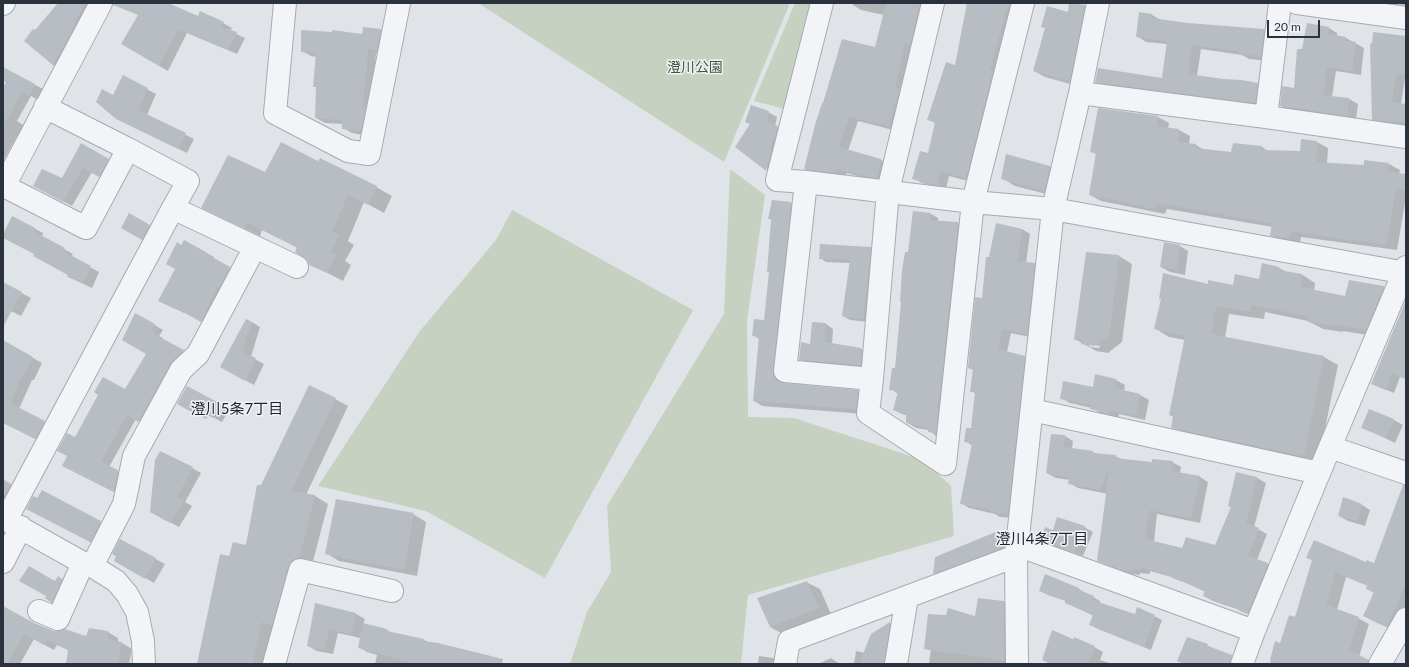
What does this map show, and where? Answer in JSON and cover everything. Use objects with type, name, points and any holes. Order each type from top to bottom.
[{"type":"street","points":[[101,3],[3,187],[86,228],[128,149]]},
{"type":"street","points":[[285,3],[275,113],[348,151],[369,154],[399,3]]},
{"type":"street","points":[[822,3],[777,180],[888,191],[973,202],[1053,209],[1405,271],[1319,473],[1254,631],[1242,664]]},
{"type":"street","points":[[933,3],[888,191],[868,413],[945,464],[973,202],[1024,3]]},
{"type":"street","points":[[1017,664],[1016,551],[1053,209],[1080,93],[1098,3]]},
{"type":"street","points":[[1266,117],[1280,3]]},
{"type":"street","points":[[1297,3],[1406,18]]},
{"type":"street","points":[[1080,93],[1406,137]]},
{"type":"street","points":[[3,562],[10,522],[188,181],[46,107]]},
{"type":"street","points":[[806,182],[785,371],[872,379]]},
{"type":"street","points":[[173,208],[297,267]]},
{"type":"street","points":[[39,611],[58,619],[124,504],[134,456],[180,370],[198,354],[255,247]]},
{"type":"street","points":[[1032,410],[1319,473]]},
{"type":"street","points":[[1330,447],[1406,473]]},
{"type":"street","points":[[10,522],[116,581],[127,594],[136,612],[143,641],[144,664]]},
{"type":"street","points":[[785,664],[789,641],[907,597],[1016,551],[1254,631]]},
{"type":"street","points":[[274,664],[300,570],[392,591]]},
{"type":"street","points":[[896,664],[907,597]]},
{"type":"street","points":[[1380,664],[1406,620]]},
{"type":"green space","name":"澄川公園","points":[[478,3],[790,3],[724,162]]},
{"type":"green space","points":[[795,3],[822,3],[793,111],[754,101]]},
{"type":"green space","points":[[730,169],[765,195],[747,321],[748,417],[794,418],[923,460],[951,486],[954,536],[748,595],[741,664],[570,664],[587,612],[611,572],[607,506],[724,314]]},
{"type":"green space","points":[[512,210],[693,310],[545,578],[426,511],[318,486],[420,331],[496,240]]},
{"type":"building","points":[[58,3],[85,3],[74,24],[75,25],[53,65],[24,41],[33,29],[35,30]]},
{"type":"building","points":[[113,3],[168,3],[198,16],[200,11],[224,22],[221,27],[237,32],[228,50],[178,29],[159,66],[121,44],[138,15],[113,5]]},
{"type":"building","points":[[886,3],[920,3],[910,45],[905,44],[895,87],[900,89],[889,126],[849,117],[839,147],[881,159],[877,178],[838,169],[836,173],[804,169],[815,125],[842,39],[875,47]]},
{"type":"building","points":[[967,3],[1009,3],[989,70],[993,71],[966,178],[940,172],[937,185],[930,184],[912,179],[920,151],[928,153],[935,122],[927,120],[946,62],[955,65]]},
{"type":"building","points":[[1069,3],[1085,5],[1070,81],[1033,71],[1045,28],[1041,27],[1047,6],[1068,12]]},
{"type":"building","points":[[1139,12],[1152,14],[1152,18],[1188,23],[1264,29],[1261,56],[1239,54],[1239,51],[1192,45],[1188,74],[1258,83],[1255,103],[1095,82],[1098,68],[1162,78],[1167,41],[1136,37]]},
{"type":"building","points":[[1307,23],[1329,27],[1328,34],[1346,37],[1346,41],[1356,42],[1352,71],[1327,67],[1323,95],[1349,98],[1347,116],[1280,106],[1282,86],[1294,88],[1297,49],[1302,49]]},
{"type":"building","points":[[363,27],[381,29],[377,50],[368,49],[363,106],[366,106],[361,131],[342,129],[342,120],[315,118],[316,87],[313,87],[316,53],[301,52],[301,30],[332,32],[332,30],[362,34]]},
{"type":"building","points":[[1373,32],[1406,36],[1406,75],[1396,74],[1392,102],[1406,104],[1406,122],[1372,120],[1370,43],[1372,44]]},
{"type":"building","points":[[3,67],[35,84],[29,96],[22,92],[3,126],[3,88],[6,82],[3,81]]},
{"type":"building","points":[[123,75],[148,88],[138,110],[186,133],[178,149],[116,119],[96,102],[102,89],[113,95]]},
{"type":"building","points":[[751,105],[769,111],[767,121],[778,126],[769,150],[771,151],[766,171],[735,147],[750,124],[745,122]]},
{"type":"building","points":[[1098,108],[1158,116],[1157,126],[1179,129],[1178,142],[1196,144],[1196,148],[1231,152],[1233,143],[1262,146],[1262,150],[1300,151],[1301,139],[1317,141],[1316,162],[1364,165],[1364,160],[1389,163],[1388,172],[1406,174],[1406,190],[1396,189],[1386,245],[1290,231],[1289,238],[1270,236],[1272,223],[1156,203],[1155,209],[1089,195],[1096,153],[1090,152]]},
{"type":"building","points":[[281,142],[318,161],[320,158],[377,186],[368,205],[348,194],[332,232],[339,235],[330,252],[336,255],[327,273],[309,265],[307,260],[295,252],[297,247],[246,222],[244,228],[201,208],[228,155],[265,172]]},
{"type":"building","points":[[81,143],[109,159],[99,177],[83,168],[63,202],[33,186],[42,169],[62,178]]},
{"type":"building","points":[[1006,154],[1050,166],[1044,191],[1001,179]]},
{"type":"building","points":[[772,200],[791,202],[773,376],[777,381],[784,383],[858,390],[856,409],[753,401],[759,337],[752,336],[754,319],[764,320],[769,272],[767,272],[771,219],[768,219]]},
{"type":"building","points":[[913,211],[931,213],[930,220],[958,222],[937,408],[936,433],[928,432],[928,428],[906,423],[906,413],[893,410],[898,391],[889,390],[892,368],[895,368],[901,302],[902,270],[905,252],[908,252]]},
{"type":"building","points":[[129,213],[150,225],[142,240],[121,228]]},
{"type":"building","points":[[12,216],[35,228],[33,231],[65,248],[63,251],[91,266],[83,283],[67,277],[68,275],[33,256],[34,254],[3,238],[3,234]]},
{"type":"building","points":[[996,223],[1022,229],[1018,261],[1035,263],[1027,334],[1002,329],[998,349],[1025,356],[1008,514],[991,512],[991,510],[960,504],[972,443],[964,442],[966,428],[971,428],[975,392],[970,392],[973,369],[968,368],[975,297],[982,298],[986,257],[989,257]]},
{"type":"building","points":[[184,240],[230,267],[219,287],[217,286],[201,322],[176,308],[175,309],[158,301],[175,269],[166,264],[177,242],[181,245]]},
{"type":"building","points":[[1164,242],[1180,245],[1177,270],[1160,267]]},
{"type":"building","points":[[820,244],[871,247],[863,319],[842,316],[850,260],[819,259]]},
{"type":"building","points":[[1086,252],[1119,255],[1109,335],[1094,346],[1081,344],[1082,340],[1074,340]]},
{"type":"building","points":[[1262,263],[1279,267],[1279,270],[1302,274],[1300,287],[1345,296],[1349,280],[1384,286],[1366,330],[1308,322],[1309,316],[1251,305],[1250,312],[1216,306],[1211,334],[1324,356],[1304,456],[1171,428],[1173,416],[1169,415],[1185,336],[1154,329],[1161,299],[1159,299],[1163,273],[1208,284],[1208,280],[1233,285],[1235,274],[1259,279]]},
{"type":"building","points":[[3,282],[22,292],[3,327]]},
{"type":"building","points":[[1406,300],[1406,379],[1392,373],[1386,390],[1371,384]]},
{"type":"building","points":[[135,313],[155,324],[151,330],[155,332],[154,334],[184,350],[170,364],[138,422],[127,415],[101,462],[118,470],[114,492],[62,466],[67,456],[57,451],[67,433],[75,437],[98,395],[94,392],[103,377],[125,389],[146,354],[122,340]]},
{"type":"building","points":[[246,319],[252,322],[242,352],[256,358],[245,381],[220,367]]},
{"type":"building","points":[[812,322],[826,323],[825,342],[861,348],[861,365],[799,360],[801,342],[810,344]]},
{"type":"building","points":[[3,340],[33,357],[23,376],[22,375],[10,403],[45,421],[35,439],[3,423]]},
{"type":"building","points":[[1095,374],[1116,379],[1115,388],[1140,394],[1136,416],[1110,410],[1109,414],[1090,409],[1091,405],[1060,399],[1063,381],[1093,387]]},
{"type":"building","points":[[309,385],[336,398],[291,491],[315,495],[299,558],[291,561],[288,567],[272,625],[261,622],[253,664],[197,664],[220,554],[229,556],[233,542],[246,545],[257,485],[261,485]]},
{"type":"building","points":[[187,386],[221,404],[213,418],[200,411],[197,415],[177,404]]},
{"type":"building","points":[[1369,409],[1394,419],[1386,438],[1361,428]]},
{"type":"building","points":[[1051,434],[1065,435],[1064,447],[1093,451],[1093,453],[1116,455],[1115,458],[1152,462],[1152,459],[1173,461],[1172,471],[1200,476],[1191,518],[1149,510],[1145,539],[1182,548],[1186,537],[1215,545],[1231,507],[1228,506],[1236,472],[1257,477],[1246,523],[1259,528],[1248,556],[1268,563],[1247,614],[1238,610],[1238,608],[1203,596],[1205,590],[1172,578],[1172,576],[1141,567],[1141,570],[1122,570],[1097,561],[1109,472],[1107,472],[1100,490],[1068,484],[1069,477],[1046,473]]},
{"type":"building","points":[[160,451],[193,467],[177,497],[184,500],[170,523],[150,512],[155,460]]},
{"type":"building","points":[[3,479],[11,484],[4,497],[3,496]]},
{"type":"building","points":[[1403,485],[1406,485],[1406,583],[1387,627],[1363,616],[1374,592],[1366,589],[1367,585],[1335,572],[1326,605],[1359,617],[1349,650],[1369,660],[1368,664],[1283,664],[1270,660],[1275,641],[1280,643],[1289,615],[1295,617],[1312,560],[1306,558],[1314,540],[1366,562],[1367,560],[1374,563]]},
{"type":"building","points":[[42,490],[101,521],[90,542],[26,509],[33,496],[37,498]]},
{"type":"building","points":[[1343,497],[1362,504],[1357,521],[1338,516]]},
{"type":"building","points":[[336,499],[414,513],[404,570],[325,554]]},
{"type":"building","points":[[1057,517],[1085,526],[1074,552],[1041,540],[1045,527],[1053,530]]},
{"type":"building","points":[[998,531],[1004,547],[933,574],[935,557]]},
{"type":"building","points":[[120,539],[156,558],[145,579],[114,561],[116,556],[112,554]]},
{"type":"building","points":[[29,566],[55,581],[58,576],[62,579],[52,603],[45,598],[46,596],[19,581]]},
{"type":"building","points":[[1045,574],[1094,596],[1092,600],[1135,614],[1137,607],[1155,615],[1144,647],[1089,625],[1093,615],[1065,603],[1065,600],[1039,591]]},
{"type":"building","points":[[807,581],[819,608],[770,627],[757,598]]},
{"type":"building","points":[[978,598],[1004,601],[1004,661],[924,649],[928,614],[946,615],[948,608],[975,616]]},
{"type":"building","points":[[315,603],[356,613],[351,634],[329,629],[325,650],[307,646]]},
{"type":"building","points":[[3,606],[34,623],[54,631],[65,629],[86,636],[89,628],[108,631],[108,639],[122,642],[117,664],[66,664],[68,650],[47,640],[44,645],[24,634],[7,664],[3,664]]},
{"type":"building","points":[[890,622],[884,664],[859,664],[871,634]]},
{"type":"building","points":[[363,623],[387,629],[387,631],[424,639],[423,641],[438,643],[503,659],[502,664],[416,664],[358,648]]},
{"type":"building","points":[[1052,630],[1095,646],[1088,664],[1052,664],[1042,660]]},
{"type":"building","points":[[1187,637],[1208,644],[1207,646],[1232,655],[1230,664],[1185,664],[1177,661]]},
{"type":"district","name":"澄川5条7丁目","points":[[237,409]]},
{"type":"district","name":"澄川4条7丁目","points":[[1042,539]]}]
